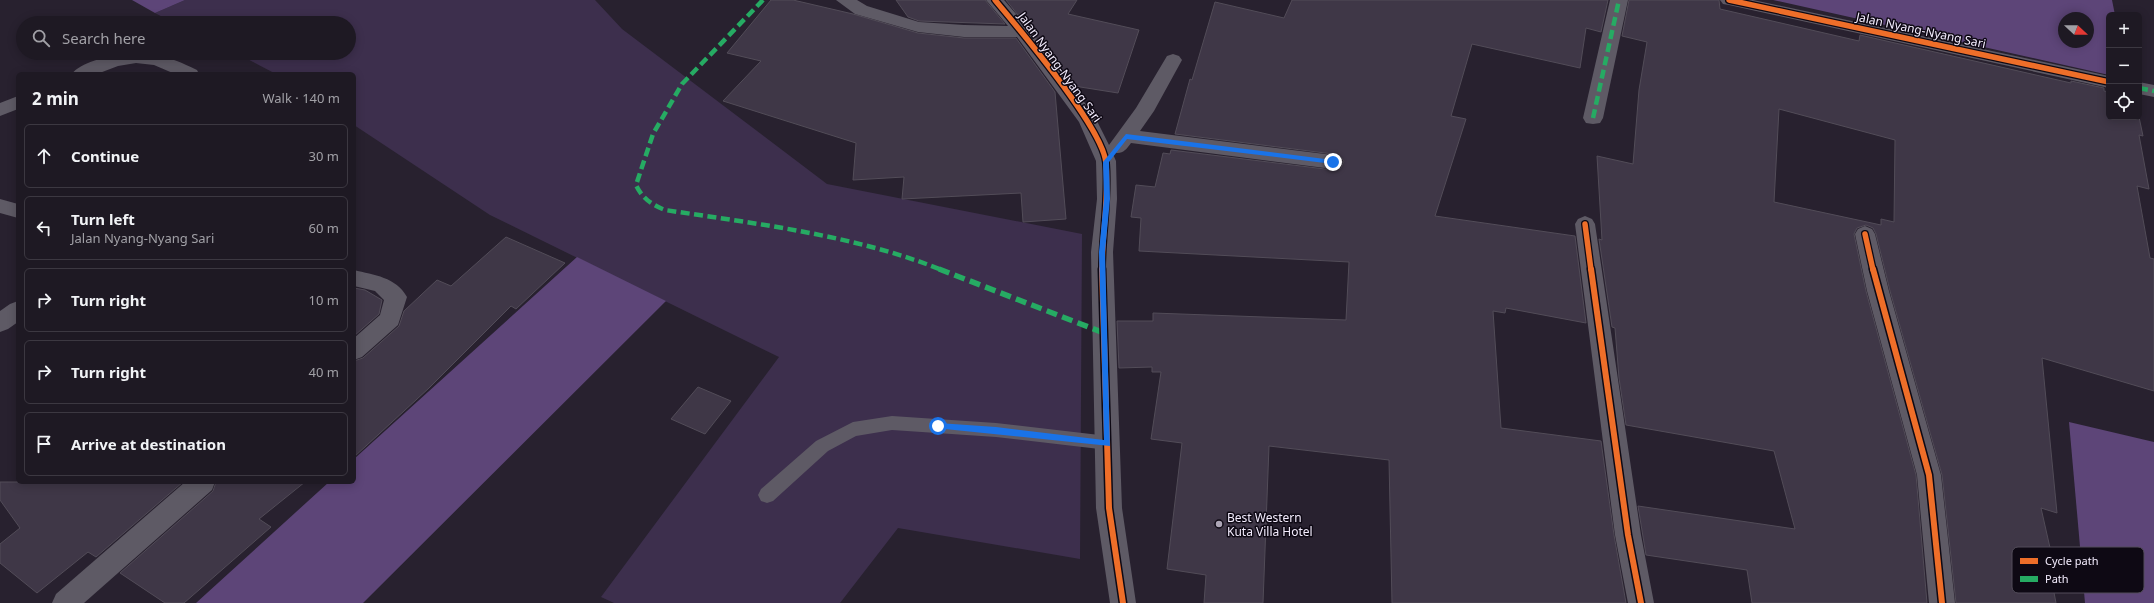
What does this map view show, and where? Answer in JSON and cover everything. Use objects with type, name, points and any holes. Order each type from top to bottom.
[{"type":"street","points":[[845,0],[861,10],[918,27],[964,31],[1022,32]]},
{"type":"street","name":"Jalan Nyang-Nyang Sari","points":[[995,0],[1022,32],[1087,120],[1106,162],[1107,199],[1102,252],[1109,508],[1122,603]]},
{"type":"street","points":[[1593,118],[1619,0]]},
{"type":"street","name":"Jalan Nyang-Nyang Sari","points":[[1729,0],[2106,81]]},
{"type":"street","points":[[86,72],[114,60]]},
{"type":"street","points":[[160,60],[165,61],[186,72]]},
{"type":"street","points":[[1106,162],[1144,111],[1173,60]]},
{"type":"street","points":[[2142,89],[2154,91]]},
{"type":"street","points":[[0,110],[16,103]]},
{"type":"street","points":[[1126,136],[1333,162]]},
{"type":"street","points":[[0,206],[16,210]]},
{"type":"street","points":[[1584,224],[1628,535],[1641,603]]},
{"type":"street","points":[[1865,234],[1878,291],[1929,475],[1933,502],[1942,603]]},
{"type":"street","points":[[356,278],[382,285],[396,297],[390,319],[356,349]]},
{"type":"street","points":[[0,323],[16,311]]},
{"type":"street","points":[[65,603],[201,484]]},
{"type":"lane","points":[[767,495],[822,446],[854,429],[892,423],[996,430],[1108,443]]},
{"type":"shaded area","points":[[132,0],[185,0],[155,13]]},
{"type":"shaded area","points":[[185,0],[595,0],[622,29],[827,184],[1082,234],[1080,559],[898,528],[840,603],[614,603],[601,597],[779,357],[490,215],[356,126],[356,72],[272,72],[249,60],[356,60],[356,16],[161,16],[155,13]]},
{"type":"shaded area","points":[[1773,0],[2112,0],[2114,12],[2106,12],[2106,74]]},
{"type":"shaded area","points":[[577,257],[666,301],[363,603],[196,603],[327,484],[356,484],[356,457]]},
{"type":"shaded area","points":[[2069,422],[2154,442],[2154,603],[2085,603],[2084,593],[2144,593],[2144,547],[2080,547]]},
{"type":"building","points":[[771,0],[793,0],[853,14],[918,33],[964,38],[1016,38],[1055,92],[1066,219],[1023,222],[1021,193],[902,199],[904,177],[853,180],[856,143],[723,101],[761,61],[727,53]]},
{"type":"building","points":[[896,0],[985,0],[1005,24],[919,21],[908,17]]},
{"type":"building","points":[[1006,0],[1077,0],[1068,14],[1139,30],[1118,93],[1074,86]]},
{"type":"building","points":[[1292,0],[1608,0],[1601,32],[1586,28],[1580,68],[1472,44],[1451,116],[1466,119],[1435,216],[1575,236],[1586,323],[1506,308],[1505,313],[1493,311],[1501,428],[1601,441],[1614,535],[1626,603],[1392,603],[1389,460],[1269,446],[1263,603],[1204,603],[1206,575],[1167,569],[1182,443],[1151,439],[1161,372],[1152,372],[1152,367],[1119,368],[1117,321],[1153,321],[1153,313],[1346,320],[1349,262],[1139,251],[1141,218],[1131,217],[1136,185],[1155,187],[1163,153],[1170,154],[1171,150],[1333,170],[1341,168],[1344,161],[1340,156],[1333,154],[1175,134],[1190,79],[1192,80],[1215,2],[1284,18]]},
{"type":"building","points":[[1629,0],[1719,0],[1720,9],[1859,41],[1860,35],[2071,83],[2071,81],[2104,88],[2104,91],[2106,91],[2106,120],[2140,120],[2143,136],[2139,135],[2149,189],[2137,186],[2150,258],[2154,259],[2154,391],[2042,358],[2057,513],[2041,508],[2050,547],[2012,547],[2012,593],[2054,593],[2056,603],[1956,603],[1942,475],[1890,291],[1876,234],[1873,228],[1866,225],[1857,228],[1854,234],[1866,291],[1916,475],[1927,603],[1752,603],[1747,570],[1646,555],[1638,506],[1795,529],[1774,451],[1626,425],[1619,378],[1615,328],[1612,327],[1599,239],[1602,240],[1597,156],[1633,164],[1639,90],[1647,42],[1622,36]],"holes":[[[1779,109],[1895,140],[1894,222],[1881,219],[1881,225],[1774,202]]]},
{"type":"building","points":[[506,237],[565,263],[516,309],[511,306],[429,388],[356,455],[356,360],[363,358],[399,326],[404,311],[437,280],[451,286]]},
{"type":"building","points":[[356,288],[365,290],[382,300],[379,314],[356,334]]},
{"type":"building","points":[[698,387],[731,401],[705,434],[671,419]]},
{"type":"building","points":[[0,482],[16,482],[16,484],[181,484],[96,557],[88,552],[37,593],[0,563],[0,544],[20,528],[0,500]]},
{"type":"building","points":[[215,484],[303,484],[259,519],[271,527],[184,603],[165,603],[120,573],[213,491]]},
{"type":"marked path","points":[[763,0],[682,84],[653,134],[636,185],[644,198],[651,204],[665,210],[810,232],[920,261],[1104,333]]},
{"type":"marked path","points":[[1593,118],[1619,0]]},
{"type":"marked path","points":[[2142,89],[2154,91]]},
{"type":"cycle path","points":[[995,0],[1022,32],[1087,120],[1106,161],[1107,199],[1102,252],[1109,508],[1123,603]]},
{"type":"cycle path","points":[[1729,0],[2106,81]]},
{"type":"cycle path","points":[[1585,224],[1628,535],[1641,603]]},
{"type":"cycle path","points":[[1865,234],[1878,291],[1929,475],[1933,502],[1942,603]]},
{"type":"place","name":"Best Western Kuta Villa Hotel","points":[[1219,524]]},
{"type":"route","points":[[938,426],[996,430],[1108,443],[1102,252],[1107,199],[1106,162],[1126,136],[1333,162]]}]
